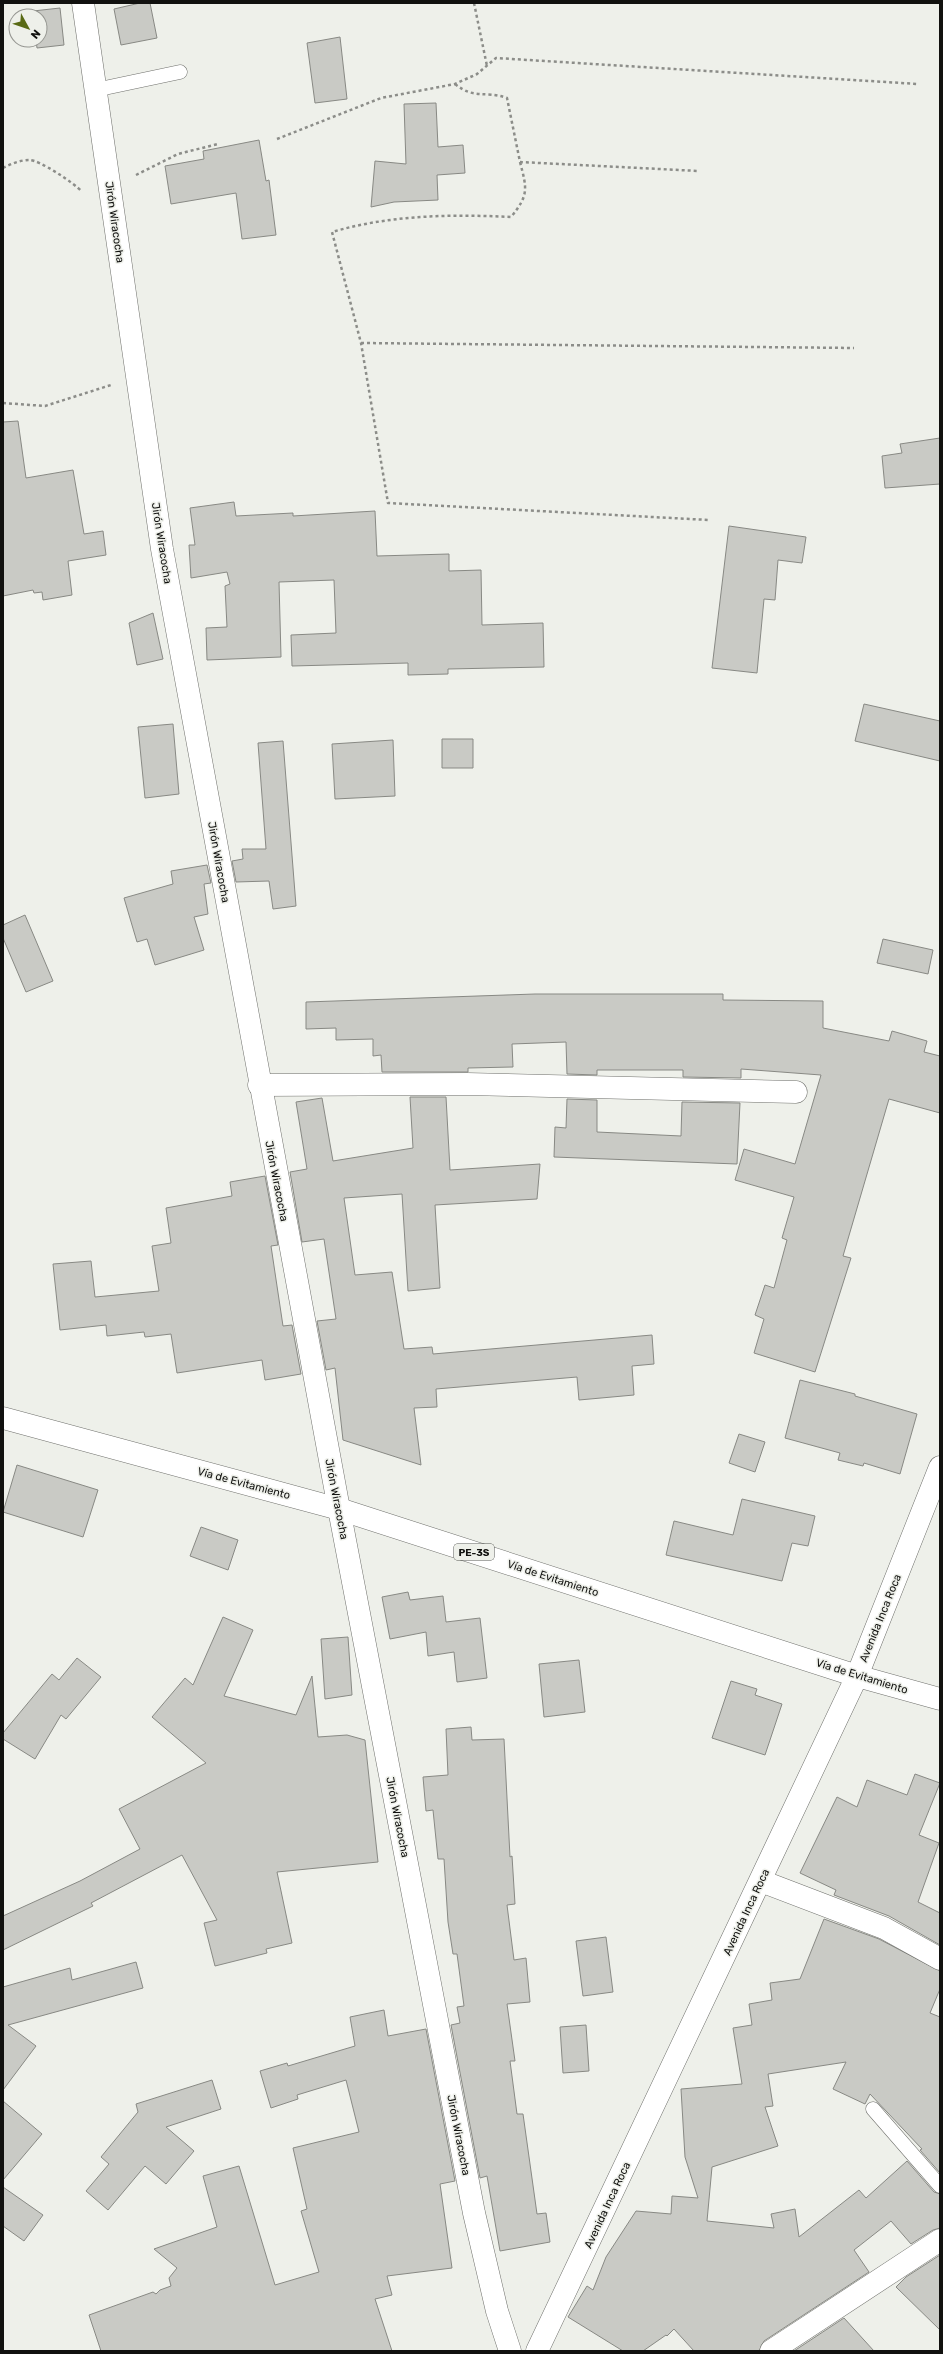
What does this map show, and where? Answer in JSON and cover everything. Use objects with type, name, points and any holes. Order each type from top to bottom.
[{"type":"main road","name":"Jirón Wiracocha","points":[[83,3],[162,549],[259,1085],[474,2213],[497,2311],[510,2351]]},
{"type":"main road","points":[[259,1085],[467,1084],[796,1092]]},
{"type":"main road","name":"Vía de Evitamiento","points":[[3,1418],[339,1509],[857,1676],[940,1700]]},
{"type":"main road","name":"Avenida Inca Roca","points":[[537,2351],[857,1676],[940,1467]]},
{"type":"main road","points":[[761,1881],[884,1928],[940,1959]]},
{"type":"main road","points":[[771,2351],[940,2240]]},
{"type":"lane","points":[[96,90],[180,72]]},
{"type":"lane","points":[[873,2108],[940,2186]]},
{"type":"path","points":[[474,3],[487,66]]},
{"type":"path","points":[[277,139],[381,98],[455,84],[477,74],[496,58],[918,84]]},
{"type":"path","points":[[455,84],[466,93],[496,94],[507,98],[526,184],[523,202],[511,217],[439,215],[361,224],[332,232],[361,343],[388,503],[709,520]]},
{"type":"path","points":[[109,183],[143,173],[163,160],[178,154],[218,144]]},
{"type":"path","points":[[3,168],[13,163],[31,159],[77,186],[84,195]]},
{"type":"path","points":[[520,162],[699,171]]},
{"type":"path","points":[[361,343],[854,348]]},
{"type":"path","points":[[3,403],[45,406],[137,376]]},
{"type":"building","points":[[140,3],[150,3],[157,38],[121,45],[114,9]]},
{"type":"building","points":[[60,8],[64,45],[48,47],[48,9]]},
{"type":"building","points":[[340,37],[347,99],[315,103],[307,43]]},
{"type":"building","points":[[436,103],[438,147],[463,145],[465,173],[437,175],[438,200],[394,202],[371,207],[375,161],[406,164],[404,104]]},
{"type":"building","points":[[259,140],[266,181],[269,180],[276,235],[242,239],[236,193],[171,204],[165,166],[204,159],[203,151]]},
{"type":"building","points":[[18,421],[26,478],[73,470],[84,534],[103,531],[106,555],[68,561],[72,595],[43,600],[42,592],[34,593],[33,590],[3,596],[3,422]]},
{"type":"building","points":[[940,438],[940,484],[885,488],[882,456],[902,453],[900,444]]},
{"type":"building","points":[[234,502],[236,516],[293,513],[293,516],[375,511],[377,556],[449,554],[449,571],[481,570],[482,625],[543,623],[544,667],[448,669],[448,674],[408,675],[408,663],[292,666],[291,635],[336,633],[334,580],[279,582],[281,657],[207,660],[206,628],[227,627],[225,586],[230,584],[227,572],[191,578],[189,545],[195,545],[190,508]]},
{"type":"building","points":[[729,526],[806,537],[802,563],[778,560],[775,600],[764,599],[757,673],[712,668]]},
{"type":"building","points":[[153,613],[163,659],[137,665],[129,623]]},
{"type":"building","points":[[864,704],[940,721],[940,761],[855,741]]},
{"type":"building","points":[[173,724],[179,794],[145,798],[138,727]]},
{"type":"building","points":[[442,739],[473,739],[473,768],[442,768]]},
{"type":"building","points":[[393,740],[395,796],[335,799],[332,744]]},
{"type":"building","points":[[283,741],[296,906],[273,909],[269,881],[236,882],[232,861],[243,859],[242,849],[266,849],[258,743]]},
{"type":"building","points":[[207,865],[211,883],[204,884],[208,914],[194,917],[204,950],[155,965],[147,939],[137,942],[124,898],[173,884],[171,871]]},
{"type":"building","points":[[25,915],[53,981],[26,992],[3,938],[3,925]]},
{"type":"building","points":[[883,939],[933,950],[928,974],[877,963]]},
{"type":"building","points":[[535,994],[723,994],[723,1000],[823,1001],[823,1028],[889,1041],[892,1031],[927,1041],[924,1052],[940,1056],[940,1113],[889,1099],[843,1256],[851,1258],[815,1372],[754,1353],[764,1319],[755,1315],[765,1285],[774,1288],[787,1240],[782,1238],[794,1197],[735,1180],[744,1149],[795,1164],[821,1075],[741,1069],[741,1078],[683,1077],[683,1070],[597,1070],[597,1075],[567,1074],[566,1042],[512,1044],[513,1067],[468,1068],[468,1072],[382,1072],[381,1055],[373,1056],[373,1039],[336,1040],[336,1028],[306,1029],[306,1002]]},
{"type":"building","points":[[410,1097],[446,1097],[450,1170],[540,1164],[537,1199],[435,1205],[440,1288],[408,1291],[402,1194],[344,1198],[355,1275],[392,1272],[404,1349],[432,1347],[433,1354],[652,1335],[654,1364],[632,1366],[634,1395],[579,1400],[577,1377],[436,1389],[437,1407],[414,1408],[421,1465],[343,1440],[335,1368],[326,1370],[317,1321],[336,1319],[324,1239],[302,1242],[290,1172],[307,1169],[296,1102],[322,1098],[333,1161],[413,1148]]},
{"type":"building","points":[[567,1099],[597,1100],[597,1132],[681,1136],[682,1102],[740,1103],[737,1164],[554,1157],[555,1127],[566,1128]]},
{"type":"building","points":[[265,1176],[278,1245],[271,1246],[283,1326],[292,1325],[301,1374],[265,1380],[262,1360],[177,1373],[171,1334],[145,1337],[144,1332],[107,1336],[106,1325],[60,1330],[53,1264],[91,1261],[95,1297],[159,1291],[152,1246],[171,1243],[166,1208],[232,1196],[230,1182]]},
{"type":"building","points":[[800,1380],[855,1394],[855,1396],[917,1414],[900,1474],[864,1463],[863,1466],[838,1460],[840,1453],[785,1438]]},
{"type":"building","points":[[739,1434],[765,1442],[755,1472],[729,1463]]},
{"type":"building","points":[[17,1465],[98,1490],[83,1537],[3,1512]]},
{"type":"building","points":[[742,1499],[815,1516],[808,1546],[792,1543],[782,1581],[666,1555],[674,1521],[733,1535]]},
{"type":"building","points":[[201,1527],[238,1540],[228,1570],[190,1556]]},
{"type":"building","points":[[408,1592],[410,1600],[443,1596],[446,1622],[480,1618],[487,1678],[457,1682],[454,1652],[428,1656],[426,1632],[390,1639],[382,1597]]},
{"type":"building","points":[[223,1617],[253,1630],[224,1696],[296,1715],[312,1676],[318,1737],[347,1735],[365,1740],[378,1862],[277,1872],[292,1943],[266,1949],[267,1953],[215,1966],[204,1923],[217,1920],[182,1855],[91,1903],[93,1906],[3,1950],[3,1916],[80,1881],[140,1849],[119,1809],[206,1763],[152,1717],[185,1678],[193,1685]]},
{"type":"building","points":[[348,1637],[352,1695],[325,1699],[321,1639]]},
{"type":"building","points":[[77,1658],[101,1677],[66,1719],[61,1715],[35,1759],[3,1739],[3,1733],[52,1674],[59,1680]]},
{"type":"building","points":[[579,1660],[585,1712],[544,1717],[539,1664]]},
{"type":"building","points":[[731,1681],[757,1689],[755,1695],[782,1704],[765,1755],[712,1738]]},
{"type":"building","points":[[471,1727],[472,1740],[504,1739],[510,1857],[512,1856],[515,1904],[507,1905],[514,1960],[526,1958],[530,2002],[507,2004],[515,2061],[510,2061],[517,2114],[523,2114],[537,2214],[546,2213],[550,2242],[500,2251],[487,2176],[480,2178],[451,2025],[460,2023],[457,2007],[464,2006],[457,1954],[453,1954],[448,1922],[444,1859],[438,1859],[433,1810],[426,1811],[423,1777],[448,1775],[446,1729]]},
{"type":"building","points":[[915,1774],[940,1783],[919,1835],[939,1843],[918,1902],[940,1913],[940,1945],[889,1916],[834,1895],[836,1890],[800,1873],[837,1797],[857,1807],[867,1780],[907,1795]]},
{"type":"building","points":[[824,1919],[879,1939],[940,1971],[940,1989],[930,2013],[940,2017],[940,2173],[920,2150],[922,2149],[870,2094],[865,2104],[833,2089],[846,2062],[768,2074],[773,2106],[765,2107],[778,2146],[712,2167],[707,2221],[774,2228],[771,2214],[795,2209],[799,2237],[859,2190],[866,2198],[907,2161],[934,2192],[940,2194],[940,2228],[933,2230],[911,2244],[891,2221],[854,2250],[869,2272],[764,2341],[759,2351],[694,2351],[674,2329],[667,2336],[666,2335],[643,2351],[623,2351],[568,2317],[587,2286],[593,2290],[606,2257],[636,2211],[671,2214],[672,2196],[698,2198],[685,2157],[681,2089],[742,2084],[733,2028],[752,2025],[749,2004],[772,2000],[770,1983],[800,1979]]},
{"type":"building","points":[[606,1937],[613,1992],[583,1996],[576,1941]]},
{"type":"building","points":[[136,1962],[143,1988],[8,2025],[36,2046],[3,2090],[3,1987],[70,1968],[72,1980]]},
{"type":"building","points":[[384,2010],[388,2036],[426,2029],[455,2181],[440,2184],[452,2268],[387,2276],[392,2295],[375,2299],[392,2351],[101,2351],[89,2315],[153,2292],[156,2294],[160,2290],[171,2286],[169,2278],[177,2268],[154,2249],[217,2227],[203,2176],[239,2166],[275,2285],[319,2272],[301,2211],[307,2209],[293,2148],[359,2132],[346,2080],[297,2095],[298,2099],[271,2108],[260,2071],[287,2063],[288,2066],[355,2046],[350,2017]]},
{"type":"building","points":[[586,2025],[589,2071],[563,2073],[560,2027]]},
{"type":"building","points":[[212,2080],[221,2109],[166,2127],[194,2151],[166,2184],[145,2166],[108,2210],[86,2191],[109,2164],[101,2157],[138,2112],[136,2104]]},
{"type":"building","points":[[3,2101],[42,2134],[3,2180]]},
{"type":"building","points":[[3,2187],[43,2215],[24,2241],[3,2226]]},
{"type":"building","points":[[940,2255],[940,2330],[896,2287],[906,2277]]},
{"type":"building","points":[[844,2318],[874,2351],[794,2351]]}]
